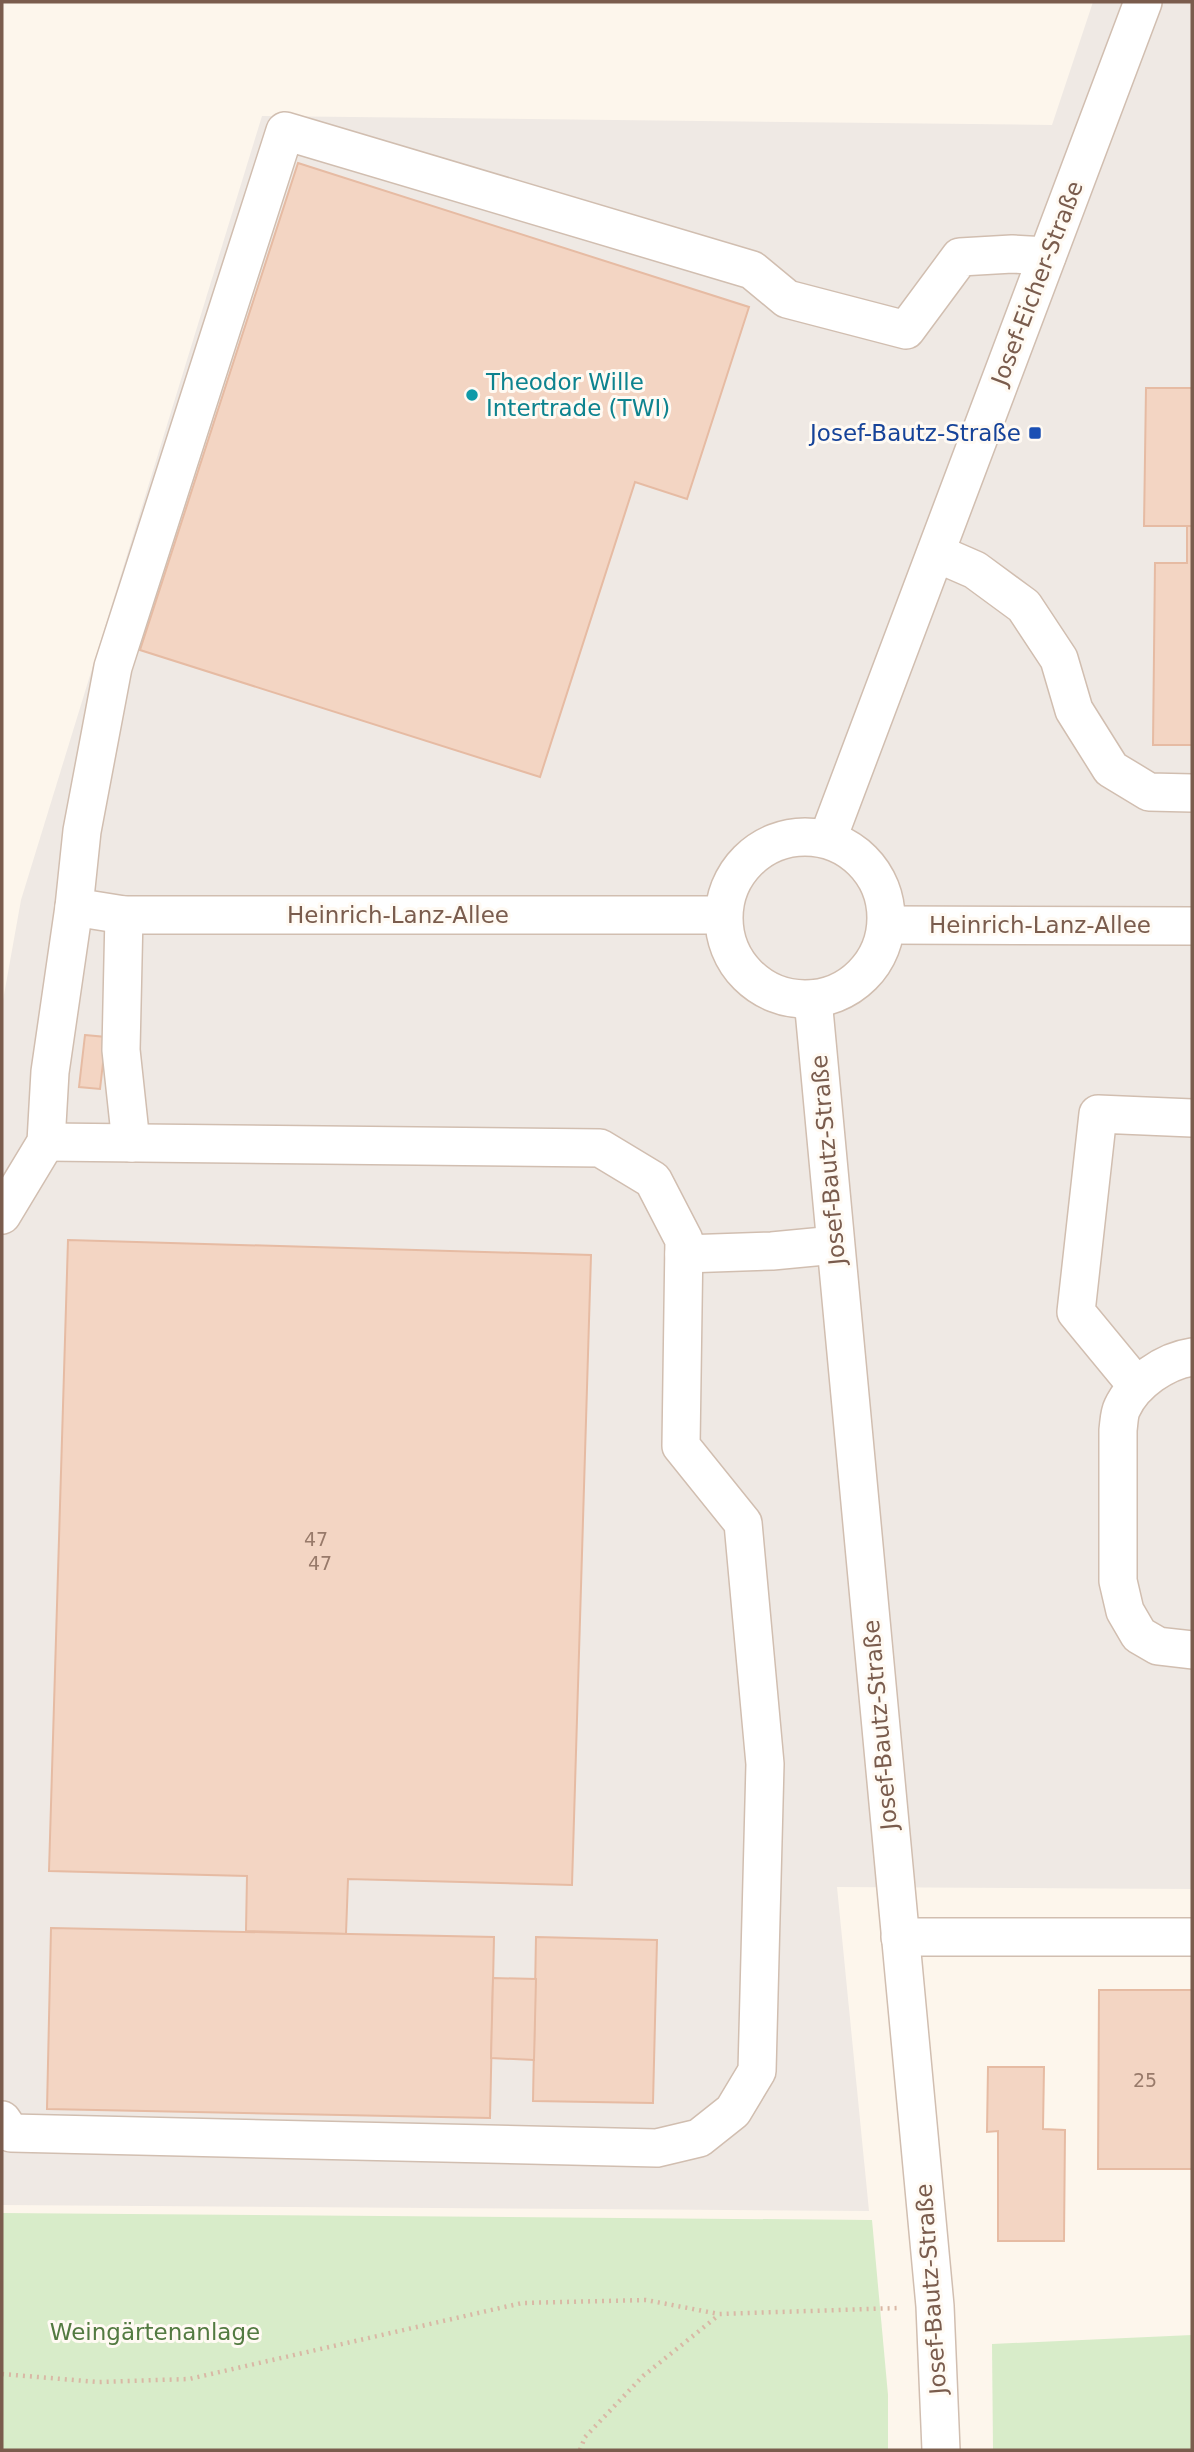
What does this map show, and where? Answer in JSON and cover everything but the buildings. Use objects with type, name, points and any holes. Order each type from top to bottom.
[{"type":"street","name":"Josef-Eicher-Straße","points":[[828,838],[1143,2]]},
{"type":"street","points":[[2,1215],[46,1142],[50,1072],[82,831],[113,667],[285,131],[752,270],[787,299],[906,330],[960,257],[1012,254],[1047,256]]},
{"type":"street","points":[[936,553],[975,570],[1024,606],[1059,659],[1074,710],[1111,769],[1149,792],[1192,793]]},
{"type":"street","points":[[796,836],[828,838],[852,850],[880,882],[888,925],[873,966],[844,991],[813,999],[763,989],[734,961],[723,915],[732,880],[763,847],[796,836]]},
{"type":"street","name":"Heinrich-Lanz-Allee","points":[[74,907],[124,915],[723,915]]},
{"type":"street","points":[[124,915],[121,1050],[131,1143]]},
{"type":"street","name":"Heinrich-Lanz-Allee","points":[[888,925],[1192,926]]},
{"type":"street","name":"Josef-Bautz-Straße","points":[[813,999],[935,2306],[942,2450]]},
{"type":"street","points":[[1137,1386],[1076,1312],[1098,1114],[1192,1118]]},
{"type":"street","points":[[2,2120],[11,2133],[657,2148],[699,2138],[733,2111],[758,2071],[765,1764],[743,1523],[681,1446],[684,1240],[653,1180],[600,1148],[46,1142]]},
{"type":"street","points":[[684,1254],[772,1251],[835,1245]]},
{"type":"street","points":[[1192,1357],[1182,1358],[1157,1371],[1137,1386],[1121,1409],[1118,1430],[1118,1581],[1125,1611],[1139,1635],[1158,1646],[1192,1650]]},
{"type":"street","points":[[900,1937],[1192,1937]]},
{"type":"path","points":[[2,2374],[98,2382],[189,2379],[522,2303],[646,2300],[719,2314],[935,2306]]},
{"type":"path","points":[[580,2450],[585,2437],[643,2376],[719,2314]]},
{"type":"shaded area","points":[[1093,2],[1192,2],[1192,1889],[837,1887],[869,2211],[2,2205],[2,1006],[21,900],[262,116],[1052,125]]},
{"type":"green space","name":"Weingärtenanlage","points":[[2,2213],[872,2220],[888,2395],[888,2450],[2,2450]]},
{"type":"green space","points":[[1192,2335],[1192,2450],[993,2450],[992,2344]]},
{"type":"place","name":"Theodor Wille Intertrade (TWI)","points":[[472,395]]},
{"type":"place","name":"Josef-Bautz-Straße","points":[[1035,433]]}]
